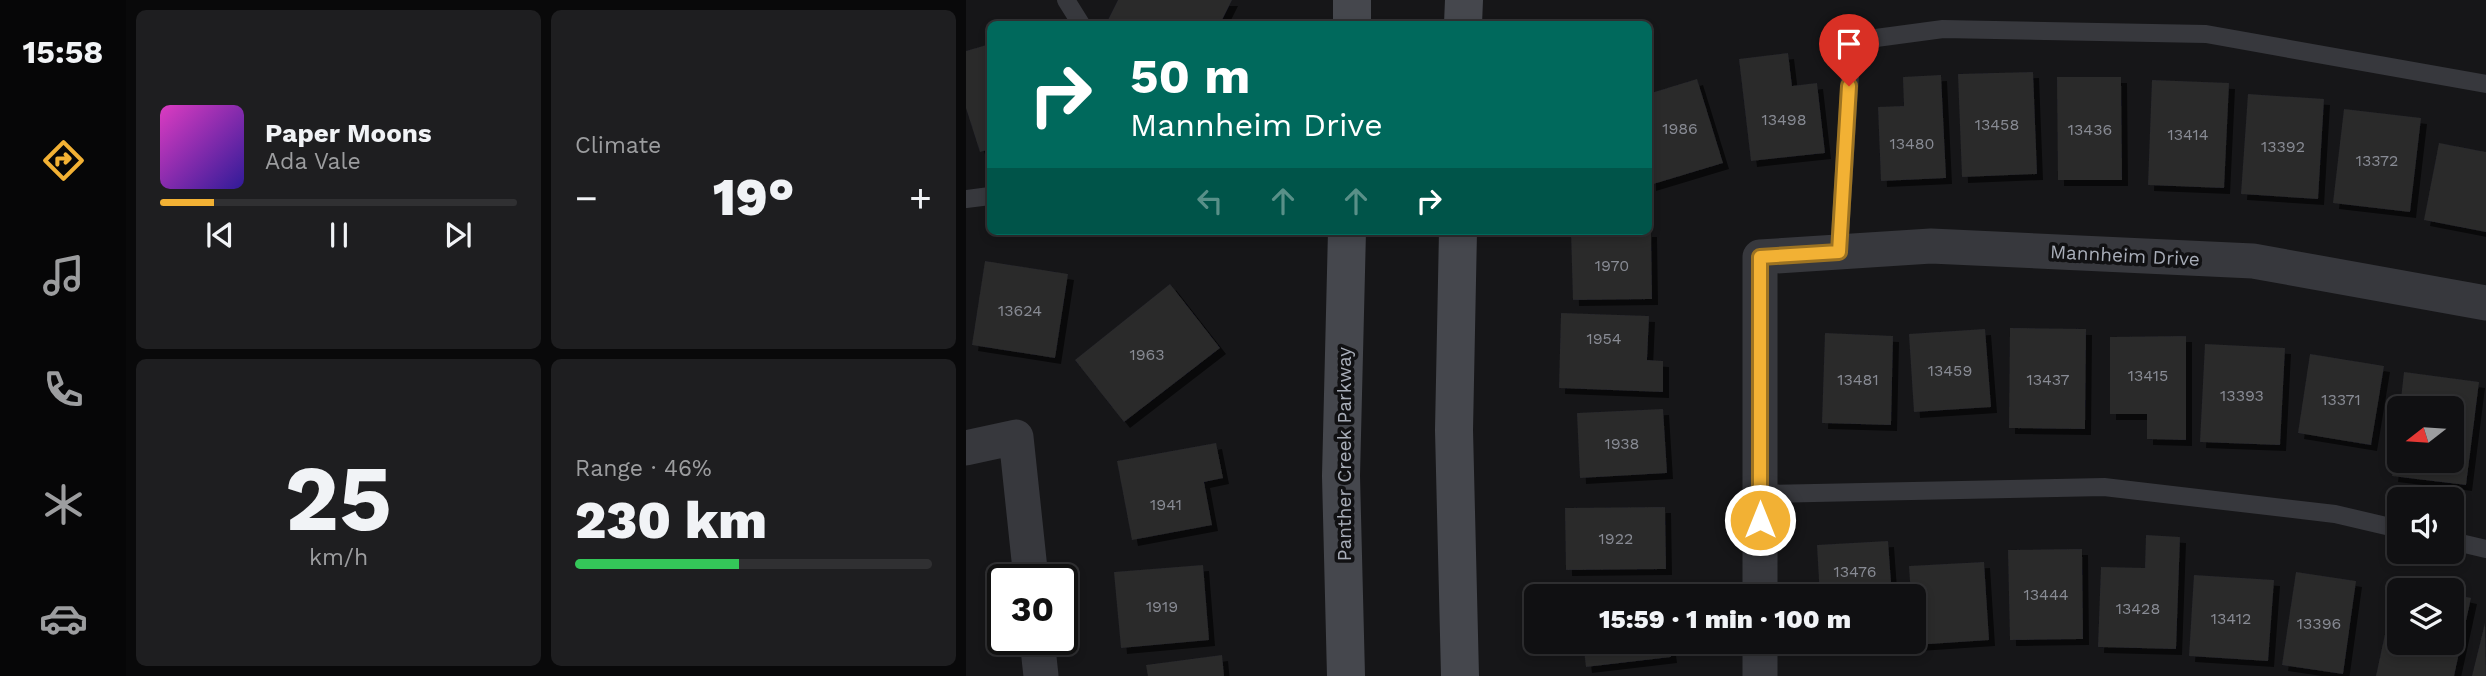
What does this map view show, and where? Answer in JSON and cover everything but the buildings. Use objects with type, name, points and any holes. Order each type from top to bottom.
[{"type":"main road","points":[[1352,0],[1352,21]]},
{"type":"main road","points":[[1463,21],[1464,0]]},
{"type":"main road","name":"Panther Creek Parkway","points":[[1346,676],[1341,476],[1347,235]]},
{"type":"main road","points":[[1458,235],[1454,430],[1460,676]]},
{"type":"street","name":"Mannheim Drive","points":[[1760,494],[1760,257],[1931,246],[2253,261],[2486,303]]},
{"type":"street","points":[[966,448],[1016,437],[1029,564]]},
{"type":"street","points":[[1760,494],[1760,584]]},
{"type":"street","points":[[1760,654],[1760,676]]},
{"type":"street","points":[[1039,655],[1041,676]]},
{"type":"lane","points":[[1066,0],[1079,21]]},
{"type":"lane","points":[[1839,252],[1851,59],[1877,38],[1943,29],[2206,34],[2486,84]]},
{"type":"lane","points":[[966,198],[987,196]]},
{"type":"lane","points":[[1760,494],[2104,487],[2335,514],[2387,526]]},
{"type":"lane","points":[[2464,544],[2486,549]]},
{"type":"route","points":[[1760,520],[1760,257],[1839,252],[1849,86]]}]
